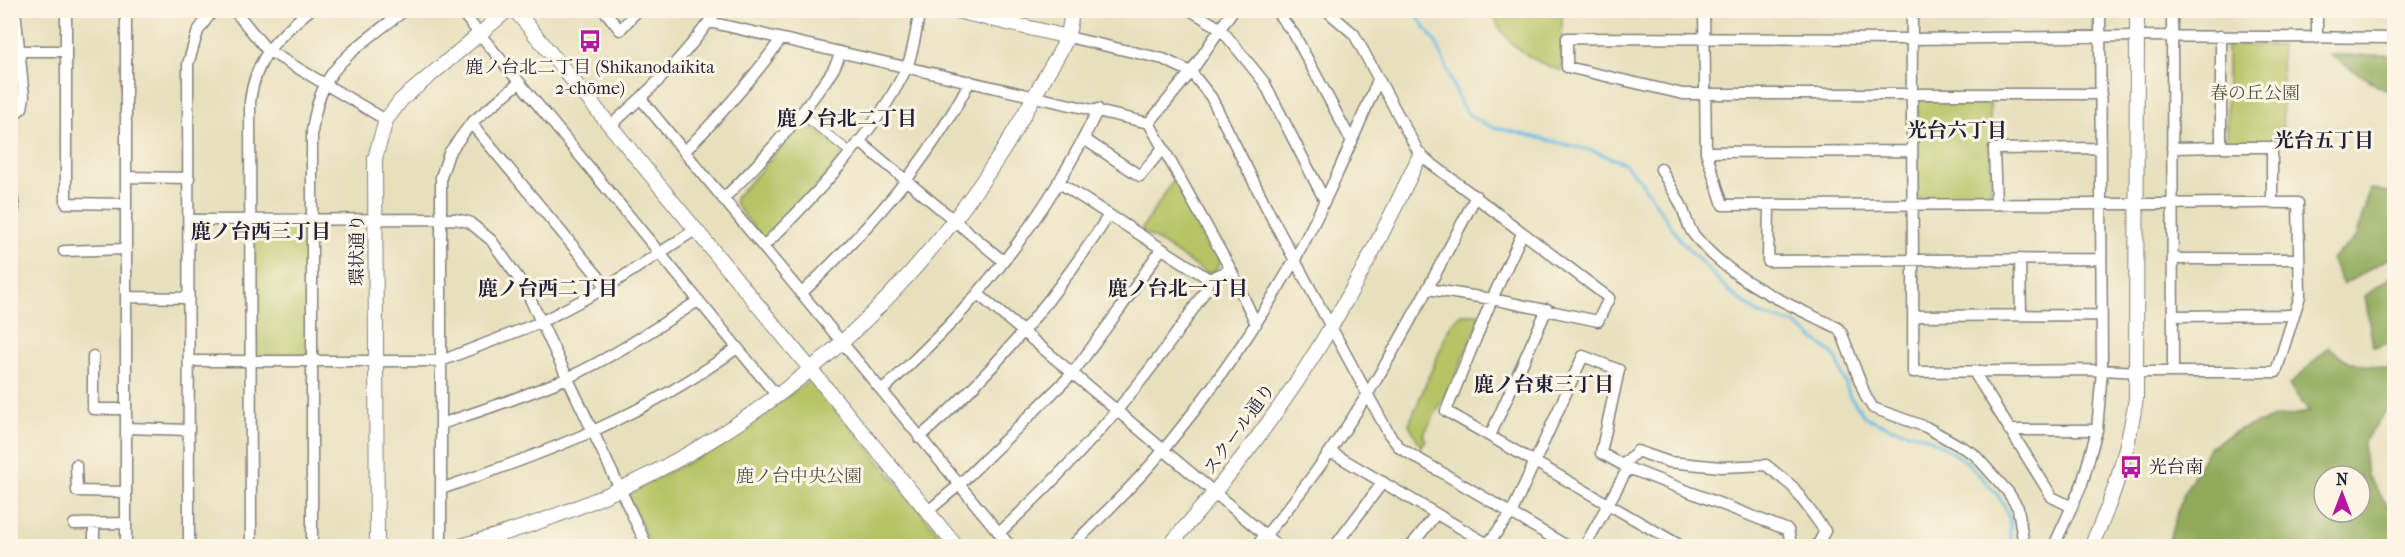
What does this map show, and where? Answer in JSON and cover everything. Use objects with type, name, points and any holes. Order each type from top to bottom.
[{"type":"street","points":[[10,118],[22,108],[24,97],[15,10]]},
{"type":"street","points":[[66,10],[66,203],[126,204]]},
{"type":"street","points":[[126,10],[126,546]]},
{"type":"street","points":[[189,546],[188,64],[198,32],[213,10]]},
{"type":"street","points":[[234,10],[267,50],[386,120]]},
{"type":"street","points":[[251,546],[250,102],[255,75],[267,50],[310,10]]},
{"type":"street","points":[[312,546],[312,132],[315,112],[324,85],[352,52],[405,10]]},
{"type":"street","points":[[460,10],[777,396]]},
{"type":"street","name":"環状通り","points":[[377,546],[375,158],[386,120],[408,91],[508,10]]},
{"type":"street","points":[[515,10],[956,546]]},
{"type":"street","points":[[604,10],[620,30],[638,10]]},
{"type":"street","points":[[610,126],[641,99],[710,22],[717,10]]},
{"type":"street","points":[[763,247],[797,214],[859,141],[885,105],[908,67],[920,10]]},
{"type":"street","points":[[951,10],[1163,59],[1191,72],[1211,97],[1294,260],[1389,434],[1400,448],[1567,546]]},
{"type":"street","points":[[460,546],[516,532],[621,490],[734,427],[811,371],[886,300],[954,220],[1013,134],[1068,37],[1072,10]]},
{"type":"street","points":[[1190,10],[1221,29],[1264,82],[1324,201]]},
{"type":"street","points":[[1149,123],[1191,72],[1233,10]]},
{"type":"street","points":[[1275,10],[1294,34],[1352,142]]},
{"type":"street","points":[[1326,10],[1354,34],[1420,155],[1609,298],[1598,321],[1547,309],[1428,289]]},
{"type":"street","points":[[1704,10],[1706,152],[1723,205],[1913,204],[2172,204],[2298,203],[2300,296],[2276,372],[2102,370],[1913,372],[1913,204],[1911,151],[1912,10]]},
{"type":"street","points":[[2054,546],[2082,484],[2097,430],[2102,370],[2100,10]]},
{"type":"street","points":[[2091,546],[2113,499],[2132,424],[2138,372],[2137,10]]},
{"type":"street","points":[[2172,10],[2173,372]]},
{"type":"street","points":[[2317,10],[2317,38]]},
{"type":"street","points":[[710,22],[1098,109],[1149,123],[1231,270],[1256,324]]},
{"type":"street","points":[[2101,94],[1683,94],[1567,67],[1567,38],[1912,39],[2100,36],[2394,38]]},
{"type":"street","points":[[2221,36],[2221,147]]},
{"type":"street","points":[[684,152],[747,85],[781,39]]},
{"type":"street","points":[[20,51],[66,51]]},
{"type":"street","points":[[723,199],[749,174],[802,114],[838,64],[840,52]]},
{"type":"street","points":[[1072,546],[1163,450],[1205,398],[1256,324],[1294,260],[1324,201],[1378,80]]},
{"type":"street","points":[[801,294],[856,241],[905,181],[952,114],[970,81]]},
{"type":"street","points":[[441,546],[441,177],[449,153],[471,123],[519,83]]},
{"type":"street","points":[[641,99],[1010,546]]},
{"type":"street","points":[[882,391],[978,294],[1058,182],[1084,139],[1098,109]]},
{"type":"street","points":[[802,114],[850,152]]},
{"type":"street","points":[[471,123],[607,287]]},
{"type":"street","points":[[1084,139],[1140,176],[1163,148]]},
{"type":"street","points":[[859,141],[1003,261]]},
{"type":"street","points":[[2172,148],[2272,147],[2272,203]]},
{"type":"street","points":[[1996,204],[1994,149],[2100,148]]},
{"type":"street","points":[[1706,152],[1911,151]]},
{"type":"street","name":"スクール通り","points":[[1169,546],[1214,494],[1269,422],[1331,327],[1388,225],[1420,155]]},
{"type":"street","points":[[1661,169],[1683,208],[1687,225],[1694,235],[1734,272],[1755,287],[1838,328],[1866,397],[1873,408],[1926,427],[1974,454],[2008,492],[2018,508],[2024,546]]},
{"type":"street","points":[[126,177],[189,178]]},
{"type":"street","points":[[10,181],[14,208],[10,222]]},
{"type":"street","points":[[1058,182],[1209,279]]},
{"type":"street","points":[[1256,546],[1331,452],[1368,396],[1428,289],[1476,196]]},
{"type":"street","points":[[1769,205],[1768,261],[2101,259]]},
{"type":"street","points":[[920,438],[957,405],[1024,333],[1064,281],[1109,215]]},
{"type":"street","points":[[189,220],[440,219],[469,222],[491,240],[524,286],[646,546]]},
{"type":"street","points":[[189,362],[441,361],[541,322],[607,287],[695,230]]},
{"type":"street","points":[[1522,234],[1492,299],[1446,411],[1681,546]]},
{"type":"street","points":[[64,251],[126,249]]},
{"type":"street","points":[[927,512],[958,485],[1072,374],[1161,249]]},
{"type":"street","points":[[2020,259],[2021,315]]},
{"type":"street","points":[[2173,259],[2300,259]]},
{"type":"street","points":[[999,533],[1053,482],[1117,411],[1163,355],[1205,291],[1209,279],[1231,270]]},
{"type":"street","points":[[978,294],[1278,546]]},
{"type":"street","points":[[126,297],[189,298]]},
{"type":"street","points":[[441,424],[500,405],[567,378],[640,339],[698,301]]},
{"type":"street","points":[[1490,436],[1547,309]]},
{"type":"street","points":[[1914,316],[2101,315]]},
{"type":"street","points":[[2173,316],[2294,315]]},
{"type":"street","points":[[441,489],[516,463],[641,410],[737,348]]},
{"type":"street","points":[[93,356],[93,409],[126,409]]},
{"type":"street","points":[[1331,452],[1489,546],[1511,514],[1583,356],[1619,370],[1601,453],[1625,467],[1788,530],[1790,539],[1785,546]]},
{"type":"street","points":[[1974,372],[2052,497],[2072,507]]},
{"type":"street","points":[[126,428],[189,430]]},
{"type":"street","points":[[2009,430],[2097,430]]},
{"type":"street","points":[[1585,546],[1608,505],[1625,467],[1637,451],[1669,462],[1721,467],[1766,465],[1793,487],[1825,531],[1817,546]]},
{"type":"street","points":[[76,465],[77,491],[126,492]]},
{"type":"street","points":[[1335,546],[1383,482]]},
{"type":"street","points":[[1411,546],[1436,514]]},
{"type":"street","points":[[94,523],[94,546]]},
{"type":"street","points":[[74,524],[126,523]]},
{"type":"green space","points":[[1491,11],[1562,11],[1562,71],[1539,62],[1519,50],[1503,33]]},
{"type":"green space","name":"春の丘公園","points":[[2227,44],[2281,46],[2283,141],[2227,142]]},
{"type":"green space","points":[[2330,55],[2394,55],[2394,90],[2384,90]]},
{"type":"green space","points":[[1922,98],[1990,98],[1991,196],[1987,199],[1918,199],[1918,102]]},
{"type":"green space","points":[[805,122],[844,151],[836,164],[768,238],[762,238],[735,204],[735,198]]},
{"type":"green space","points":[[1175,178],[1221,259],[1215,272],[1206,273],[1141,230]]},
{"type":"green space","points":[[2370,189],[2394,193],[2394,255],[2343,285],[2331,259],[2356,238]]},
{"type":"green space","points":[[255,224],[309,224],[309,358],[256,357]]},
{"type":"green space","points":[[2394,274],[2394,342],[2373,347],[2365,296]]},
{"type":"green space","points":[[1461,314],[1479,314],[1480,319],[1457,373],[1423,436],[1426,439],[1421,447],[1409,424],[1451,324]]},
{"type":"green space","points":[[2329,347],[2349,362],[2392,370],[2394,399],[2363,443],[2366,464],[2312,464],[2312,524],[2372,524],[2372,483],[2394,512],[2394,546],[2167,546],[2182,497],[2210,446],[2240,429],[2272,418],[2309,412],[2289,385]]},
{"type":"green space","name":"鹿ノ台中央公園","points":[[809,381],[815,383],[949,546],[651,546],[627,493],[716,448]]},
{"type":"waterway","points":[[1413,10],[1438,46],[1461,105],[1471,117],[1489,126],[1593,151],[1624,163],[1640,180],[1681,241],[1731,293],[1759,314],[1795,324],[1832,353],[1838,362],[1850,397],[1865,417],[1889,427],[1926,437],[1968,463],[1997,494],[2004,505],[2010,520],[2010,546]]},
{"type":"place","name":"鹿ノ台北二丁目 (Shikanodaikita 2-chōme)","points":[[590,41]]},
{"type":"place","name":"光台南","points":[[2131,467]]},
{"type":"district","name":"鹿ノ台北二丁目","points":[[847,118]]},
{"type":"district","name":"光台六丁目","points":[[1957,130]]},
{"type":"district","name":"光台五丁目","points":[[2324,140]]},
{"type":"district","name":"鹿ノ台西三丁目","points":[[261,231]]},
{"type":"district","name":"鹿ノ台西二丁目","points":[[548,288]]},
{"type":"district","name":"鹿ノ台北一丁目","points":[[1178,288]]},
{"type":"district","name":"鹿ノ台東三丁目","points":[[1544,384]]}]
